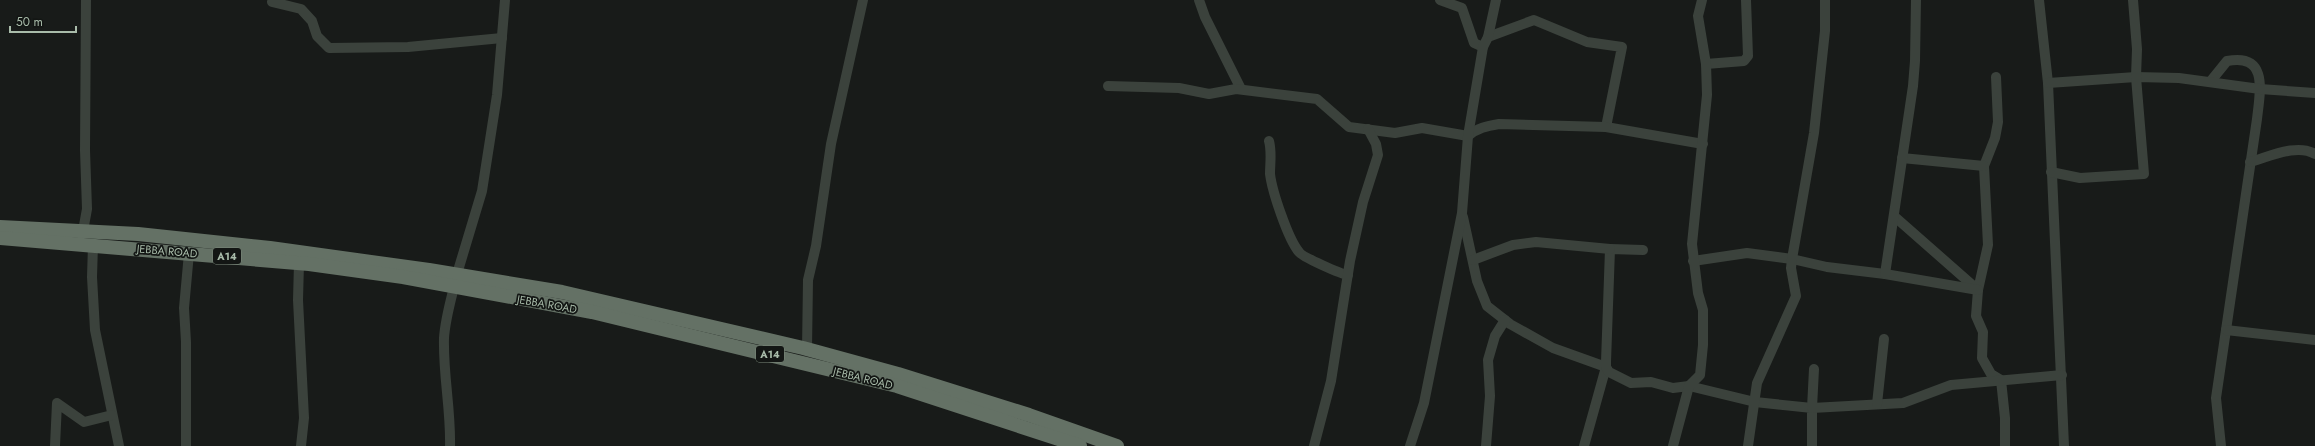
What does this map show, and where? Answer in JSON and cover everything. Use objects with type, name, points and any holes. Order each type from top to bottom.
[{"type":"highway","points":[[0,227],[83,230],[270,248],[455,280],[562,292],[808,349],[953,391],[1117,446]]},
{"type":"highway","name":"JEBBA ROAD","points":[[0,238],[299,263],[455,280],[784,357],[897,386],[1080,446]]},
{"type":"street","points":[[83,230],[87,209],[85,150],[86,0]]},
{"type":"street","points":[[450,446],[451,429],[444,369],[444,336],[455,280],[482,191],[497,95],[505,0]]},
{"type":"street","points":[[808,349],[808,280],[816,246],[831,144],[863,0]]},
{"type":"street","points":[[1199,0],[1205,17],[1241,89]]},
{"type":"street","points":[[1440,0],[1462,8],[1474,43],[1483,47]]},
{"type":"street","points":[[1410,446],[1424,403],[1462,213],[1468,136],[1483,47],[1488,37],[1496,0]]},
{"type":"street","points":[[1673,446],[1689,386],[1700,375],[1703,345],[1703,310],[1693,261],[1693,223],[1703,144],[1707,95],[1706,64],[1698,16],[1702,0]]},
{"type":"street","points":[[1706,64],[1744,61],[1748,56],[1746,0]]},
{"type":"street","points":[[1748,446],[1757,383],[1796,296],[1791,268],[1814,133],[1825,31],[1825,0]]},
{"type":"street","points":[[1886,274],[1895,217],[1915,61],[1916,0]]},
{"type":"street","points":[[2039,0],[2048,83],[2064,446]]},
{"type":"street","points":[[2051,172],[2080,178],[2144,174],[2136,77],[2137,49],[2133,0]]},
{"type":"street","points":[[272,2],[301,9],[312,21],[317,36],[329,48],[408,47],[502,38]]},
{"type":"street","points":[[1488,37],[1534,20],[1587,42],[1622,47],[1606,128]]},
{"type":"street","points":[[2210,82],[2228,61],[2241,60],[2248,61],[2256,69],[2260,89],[2216,398],[2221,446]]},
{"type":"street","points":[[1996,77],[1998,122],[1995,138],[1987,152],[1984,166],[1988,245],[1978,290],[1976,316],[1983,332],[1982,358],[1990,374],[2001,380]]},
{"type":"street","points":[[2048,83],[2136,77],[2179,78],[2260,89],[2315,93]]},
{"type":"street","points":[[1108,86],[1179,88],[1209,94],[1241,89],[1317,99],[1349,127],[1395,134],[1422,128],[1468,136],[1484,126],[1499,124],[1606,128],[1703,144]]},
{"type":"street","points":[[1314,446],[1331,381],[1348,275],[1363,202],[1378,155],[1376,144],[1368,129]]},
{"type":"street","points":[[1269,141],[1271,151],[1270,175],[1274,195],[1279,210],[1299,253],[1337,272],[1348,275]]},
{"type":"street","points":[[2250,162],[2288,151],[2308,149],[2315,154]]},
{"type":"street","points":[[1902,158],[1984,166]]},
{"type":"street","points":[[1462,213],[1477,280],[1487,306],[1504,320],[1553,348],[1606,367],[1609,372],[1631,383],[1651,382],[1673,388],[1689,386],[1755,402],[1812,408],[1903,403],[1951,385],[2062,375]]},
{"type":"street","points":[[1895,217],[1978,290]]},
{"type":"street","points":[[1473,260],[1513,245],[1536,242],[1610,249],[1643,250]]},
{"type":"street","points":[[93,245],[93,313],[119,446]]},
{"type":"street","points":[[1584,446],[1606,367],[1610,249]]},
{"type":"street","points":[[186,446],[186,342],[184,308],[189,253]]},
{"type":"street","points":[[1693,261],[1747,253],[1792,259],[1827,267],[1886,274],[1978,290]]},
{"type":"street","points":[[299,263],[298,300],[304,418],[301,446]]},
{"type":"street","points":[[1486,446],[1490,396],[1488,360],[1495,336],[1504,320]]},
{"type":"street","points":[[2226,330],[2315,340]]},
{"type":"street","points":[[1877,404],[1884,339]]},
{"type":"street","points":[[1812,446],[1814,369]]},
{"type":"street","points":[[2001,380],[2005,418],[2005,446]]},
{"type":"street","points":[[55,446],[58,402],[84,422],[112,415]]}]
